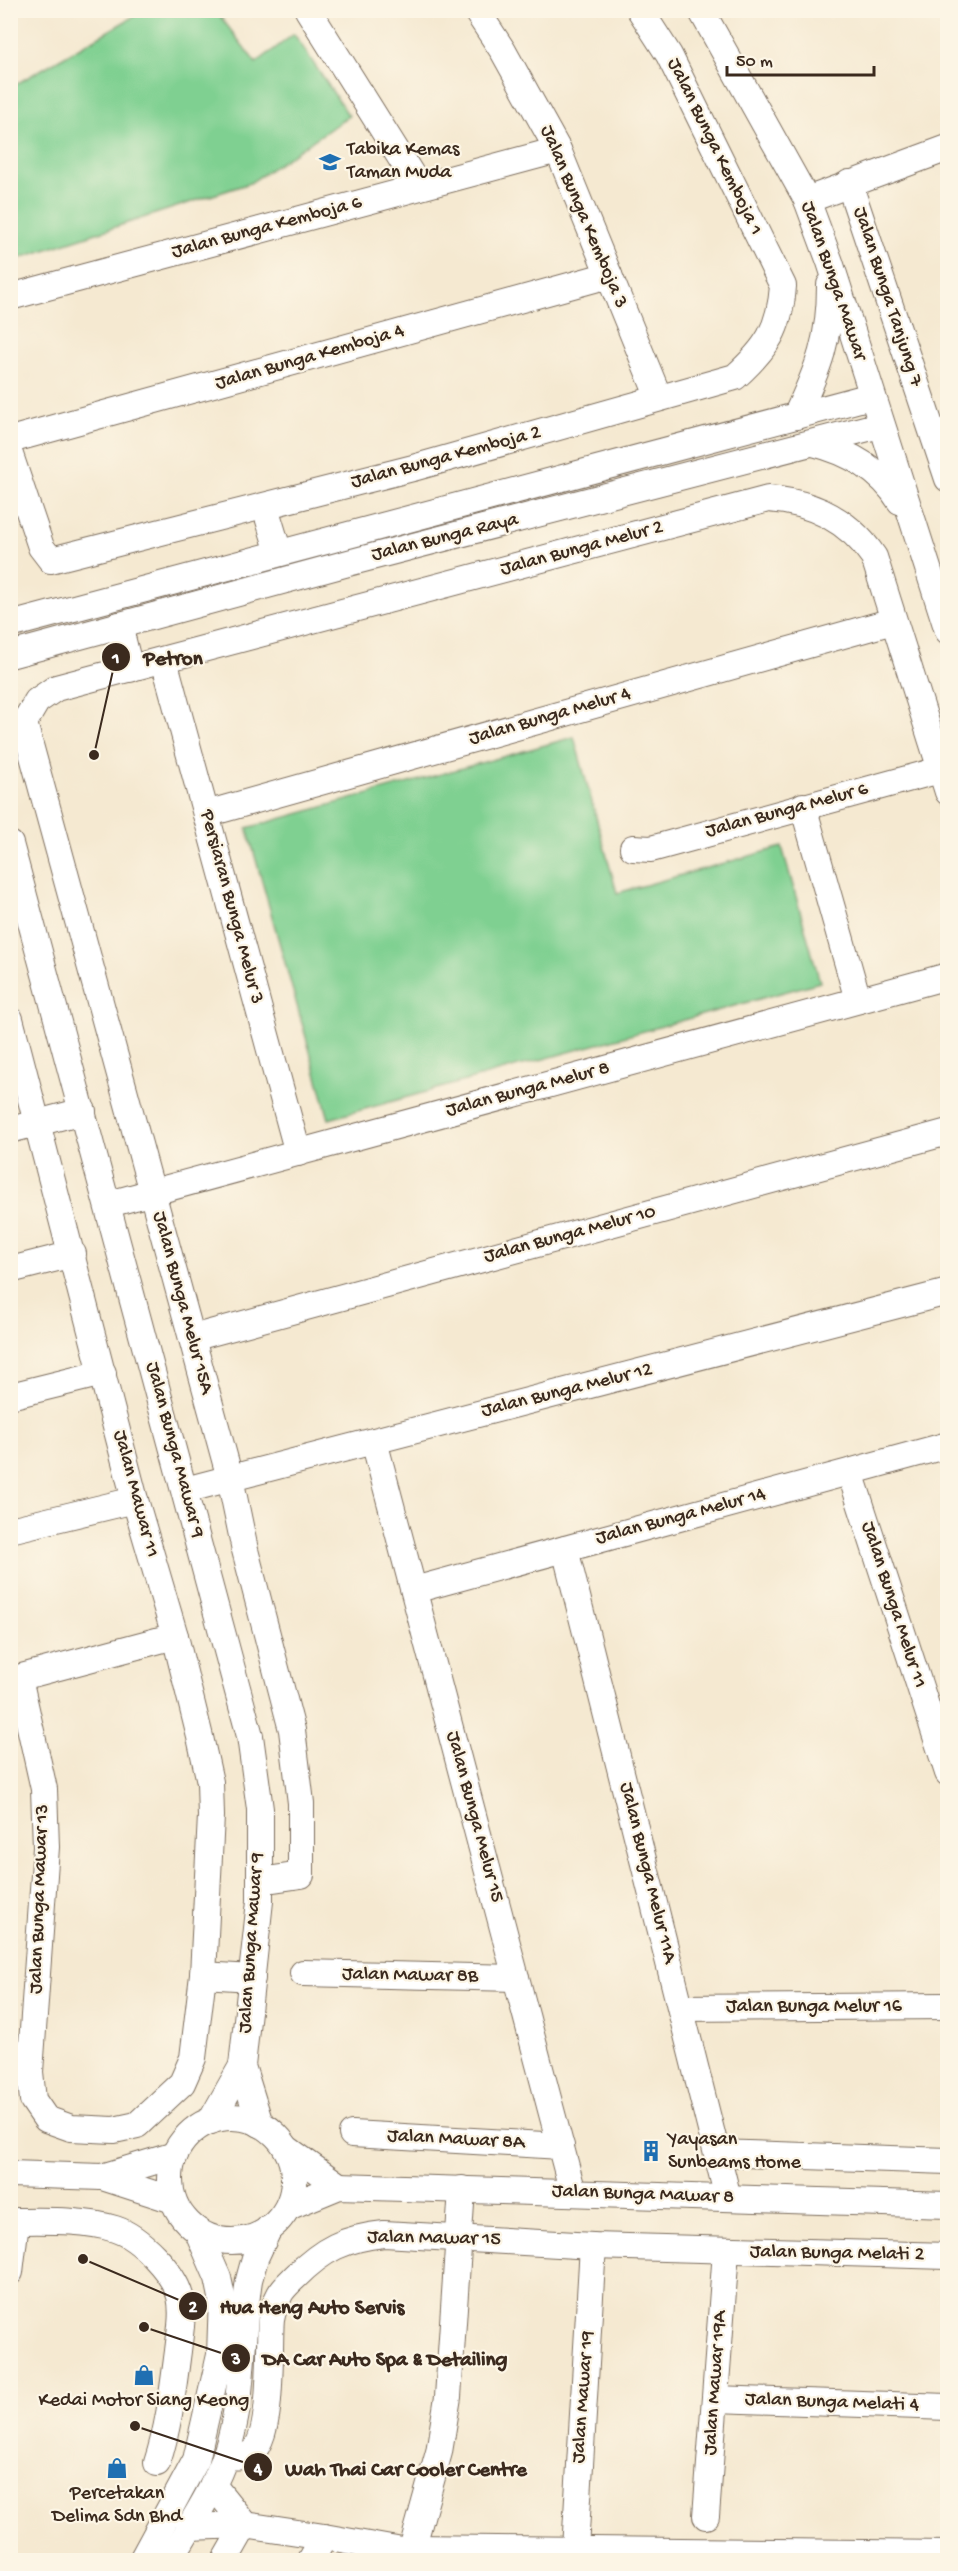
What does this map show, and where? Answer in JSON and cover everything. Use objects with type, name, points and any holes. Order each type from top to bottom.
[{"type":"street","points":[[308,10],[419,187]]},
{"type":"street","name":"Jalan Bunga Kemboja 3","points":[[476,10],[503,51],[558,150],[658,398]]},
{"type":"street","name":"Jalan Bunga Kemboja 1","points":[[640,10],[669,55],[783,286]]},
{"type":"street","name":"Jalan Bunga Mawar","points":[[701,10],[807,200],[830,262],[911,519]]},
{"type":"street","points":[[807,200],[948,148]]},
{"type":"street","name":"Jalan Bunga Kemboja 6","points":[[10,297],[558,150]]},
{"type":"street","name":"Jalan Bunga Tanjung 7","points":[[849,183],[948,479]]},
{"type":"street","points":[[796,416],[821,362],[825,345],[830,308],[830,262]]},
{"type":"street","name":"Jalan Bunga Kemboja 4","points":[[10,441],[609,275]]},
{"type":"street","name":"Jalan Bunga Kemboja 2","points":[[10,454],[41,547],[51,560],[265,507],[735,377],[755,359],[772,335],[781,311],[783,286]]},
{"type":"street","name":"Jalan Bunga Raya","points":[[10,625],[871,396]]},
{"type":"street","name":"Jalan Bunga Raya","points":[[10,655],[352,562],[880,425]]},
{"type":"street","points":[[813,443],[852,456],[890,485],[911,519],[948,631]]},
{"type":"street","name":"Jalan Bunga Melur 2","points":[[37,701],[56,688],[768,499],[792,501],[814,507],[851,529],[874,557],[944,781]]},
{"type":"street","points":[[265,507],[279,553]]},
{"type":"street","name":"Jalan Bunga Melur 4","points":[[206,814],[893,621]]},
{"type":"street","points":[[118,626],[130,669]]},
{"type":"street","name":"Persiaran Bunga Melur 3","points":[[164,660],[298,1153]]},
{"type":"street","name":"Jalan Bunga Melur 15A","points":[[37,701],[24,723],[230,1478],[292,1730],[302,1803],[301,1875],[260,1881]]},
{"type":"street","name":"Jalan Bunga Melur 6","points":[[633,848],[651,849],[803,806],[944,781]]},
{"type":"street","points":[[803,806],[858,1000]]},
{"type":"street","name":"Jalan Bunga Mawar 9","points":[[10,844],[109,1204],[250,1736],[260,1809],[260,1881],[252,1978],[242,2066],[211,2121]]},
{"type":"street","name":"Jalan Bunga Melur 8","points":[[109,1204],[948,976]]},
{"type":"street","name":"Jalan Mawar 11","points":[[10,1019],[73,1254],[135,1500],[175,1636],[210,1782],[211,1816],[203,1975],[193,2058],[182,2083],[137,2126]]},
{"type":"street","points":[[10,1130],[83,1111]]},
{"type":"street","name":"Jalan Bunga Melur 10","points":[[192,1338],[948,1132]]},
{"type":"street","points":[[10,1270],[73,1254]]},
{"type":"street","name":"Jalan Bunga Melur 12","points":[[185,1490],[948,1292]]},
{"type":"street","points":[[10,1396],[103,1373]]},
{"type":"street","name":"Jalan Bunga Melur 15","points":[[374,1441],[573,2193]]},
{"type":"street","name":"Jalan Bunga Melur 14","points":[[414,1590],[948,1445]]},
{"type":"street","name":"Jalan Bunga Melur 11","points":[[850,1472],[948,1773]]},
{"type":"street","points":[[10,1530],[135,1500]]},
{"type":"street","name":"Jalan Bunga Melur 11A","points":[[565,1549],[728,2198]]},
{"type":"street","points":[[15,1679],[175,1636]]},
{"type":"street","name":"Jalan Bunga Mawar 13","points":[[15,1679],[44,1789],[45,1883],[30,2072],[33,2100],[46,2119],[71,2128],[114,2130],[137,2126]]},
{"type":"street","name":"Jalan Mawar 8B","points":[[303,1973],[516,1978]]},
{"type":"street","points":[[203,1975],[252,1978]]},
{"type":"street","name":"Jalan Bunga Melur 16","points":[[681,2008],[948,2006]]},
{"type":"street","name":"Jalan Bunga Mawar 9","points":[[242,2066],[260,2124]]},
{"type":"street","points":[[270,2228],[253,2238],[234,2241],[216,2239],[198,2232],[183,2218],[173,2200],[170,2169],[183,2140],[196,2129],[211,2121],[227,2117],[244,2118],[260,2124],[274,2134],[286,2148],[339,2186]]},
{"type":"street","name":"Jalan Mawar 8A","points":[[352,2134],[561,2146]]},
{"type":"street","points":[[170,2560],[213,2485],[226,2456],[233,2430],[249,2280],[255,2258],[270,2228],[288,2207],[294,2187],[293,2167],[286,2148]]},
{"type":"street","points":[[717,2153],[948,2161]]},
{"type":"street","points":[[102,2177],[175,2155]]},
{"type":"street","points":[[10,2174],[102,2177],[173,2200]]},
{"type":"street","name":"Jalan Bunga Mawar 8","points":[[288,2207],[339,2186],[948,2205]]},
{"type":"street","points":[[412,2554],[439,2452],[448,2397],[462,2189]]},
{"type":"street","points":[[10,2272],[13,2221],[94,2224],[118,2229],[158,2260],[175,2282],[180,2298],[182,2318],[170,2419],[159,2457],[196,2460]]},
{"type":"street","points":[[142,2560],[196,2460],[220,2355],[223,2314],[218,2278],[198,2232]]},
{"type":"street","name":"Jalan Mawar 15","points":[[226,2456],[245,2456],[254,2450],[260,2438],[269,2395],[271,2318],[280,2293],[308,2264],[335,2245],[359,2237],[384,2234],[726,2251]]},
{"type":"street","name":"Jalan Mawar 19","points":[[575,2549],[593,2246]]},
{"type":"street","name":"Jalan Bunga Melati 2","points":[[726,2251],[948,2256]]},
{"type":"street","name":"Jalan Mawar 19A","points":[[706,2516],[726,2251]]},
{"type":"street","name":"Jalan Bunga Melati 4","points":[[716,2399],[948,2407]]},
{"type":"street","points":[[213,2485],[245,2525]]},
{"type":"street","points":[[188,2527],[245,2525],[324,2536],[412,2554],[575,2549],[948,2554]]},
{"type":"street","points":[[225,2560],[245,2525]]},
{"type":"street","points":[[311,2560],[324,2536]]},
{"type":"green space","points":[[143,11],[216,11],[256,63],[294,34],[349,116],[250,183],[20,258],[11,232],[11,87]]},
{"type":"green space","points":[[574,737],[617,893],[782,847],[820,982],[329,1119],[247,828]]},
{"type":"place","name":"Tabika Kemas Taman Muda","points":[[330,162]]},
{"type":"place","name":"Petron","points":[[94,755]]},
{"type":"place","name":"Yayasan Sunbeams Home","points":[[651,2151]]},
{"type":"place","name":"Hua Heng Auto Servis","points":[[83,2259]]},
{"type":"place","name":"DA Car Auto Spa & Detailing","points":[[144,2327]]},
{"type":"place","name":"Kedai Motor Siang Keong","points":[[144,2375]]},
{"type":"place","name":"Wah Thai Car Cooler Centre","points":[[135,2426]]},
{"type":"place","name":"Percetakan Delima Sdn Bhd","points":[[117,2468]]}]
